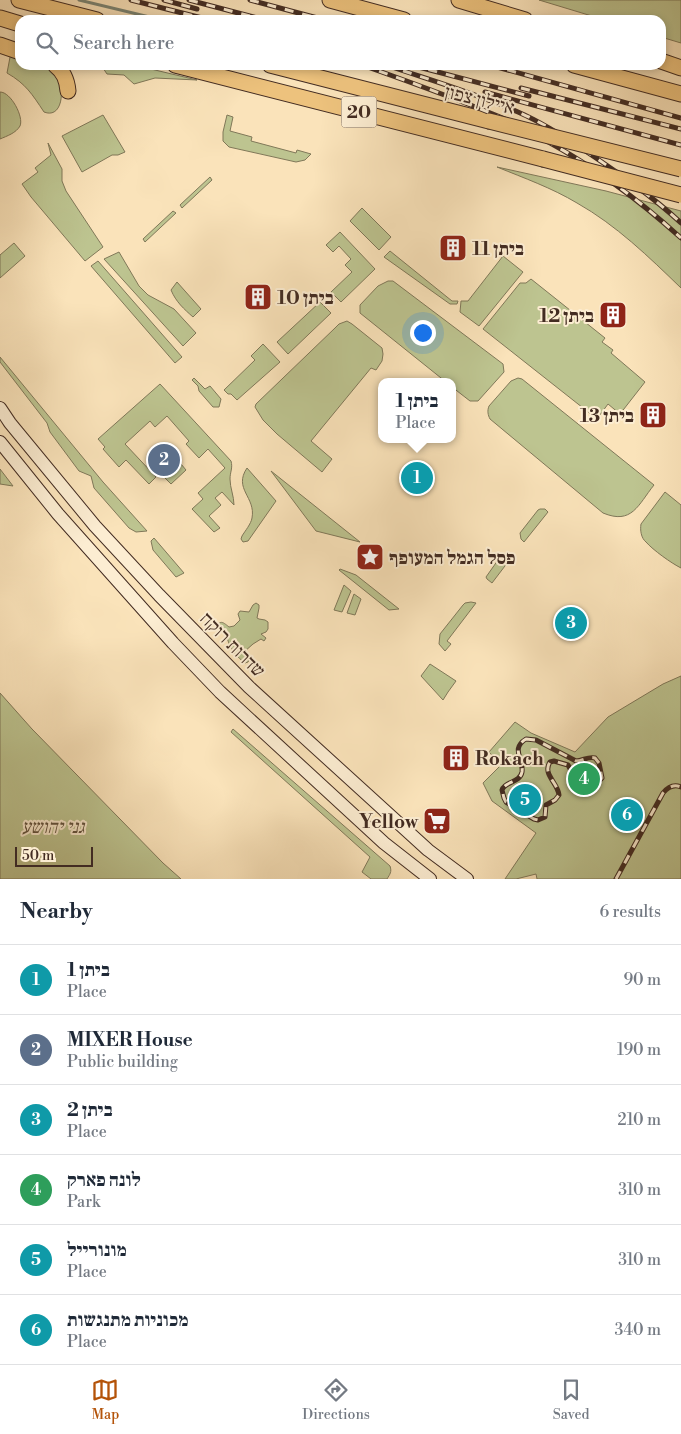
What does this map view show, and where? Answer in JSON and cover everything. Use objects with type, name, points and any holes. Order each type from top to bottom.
[{"type":"highway","points":[[19,0],[78,15]]},
{"type":"highway","points":[[330,0],[386,15]]},
{"type":"highway","points":[[459,0],[508,15]]},
{"type":"highway","points":[[0,18],[15,22]]},
{"type":"highway","points":[[0,45],[15,50]]},
{"type":"highway","points":[[666,64],[681,68]]},
{"type":"highway","points":[[61,70],[66,77],[68,91]]},
{"type":"highway","name":"20","points":[[195,70],[681,195]]},
{"type":"highway","name":"איילון צפון","points":[[289,70],[681,169]]},
{"type":"highway","points":[[592,70],[681,94]]},
{"type":"main road","name":"שדרות רוקח","points":[[0,408],[10,423],[95,526],[159,595],[243,680],[428,850],[467,879]]},
{"type":"main road","points":[[0,442],[58,514],[173,643],[207,678],[384,843],[430,879]]},
{"type":"green space","points":[[539,0],[681,0],[681,43],[666,38],[666,15],[588,15]]},
{"type":"green space","points":[[11,52],[15,54],[15,70],[54,70],[61,86],[60,103],[57,110],[52,113],[44,112],[28,90],[7,73]]},
{"type":"green space","points":[[104,70],[155,70],[197,80],[155,78],[134,84],[124,75],[107,74]]},
{"type":"green space","points":[[0,92],[12,100],[21,122],[16,131],[0,139]]},
{"type":"green space","points":[[103,115],[125,152],[112,155],[82,172],[62,136]]},
{"type":"green space","points":[[227,115],[233,117],[230,131],[252,137],[251,141],[296,153],[297,150],[311,154],[305,160],[296,162],[229,147],[223,141]]},
{"type":"green space","points":[[48,143],[62,169],[62,181],[66,191],[103,247],[85,261],[22,184],[38,172],[35,168],[51,155]]},
{"type":"green space","points":[[497,167],[606,191],[681,211],[681,288],[632,242],[605,221],[558,193]]},
{"type":"green space","points":[[210,177],[212,180],[182,208],[180,205]]},
{"type":"green space","points":[[362,208],[391,237],[379,250],[350,221]]},
{"type":"green space","points":[[173,211],[176,213],[145,242],[143,239]]},
{"type":"green space","points":[[340,232],[375,269],[341,302],[331,292],[352,272],[345,265],[351,259],[339,246],[333,252],[326,245]]},
{"type":"green space","points":[[14,243],[25,256],[0,278],[0,255]]},
{"type":"green space","points":[[390,251],[452,301],[458,301],[457,304],[450,304],[384,257]]},
{"type":"green space","points":[[119,252],[139,286],[148,295],[174,309],[196,333],[183,346],[104,259]]},
{"type":"green space","points":[[503,256],[523,272],[479,326],[460,312],[461,301],[468,301]]},
{"type":"green space","points":[[98,261],[182,357],[175,363],[91,266]]},
{"type":"green space","points":[[531,279],[605,338],[602,342],[613,350],[611,353],[645,382],[620,414],[608,404],[597,419],[483,329],[520,283],[526,283]]},
{"type":"green space","points":[[388,281],[393,281],[503,364],[504,372],[478,401],[470,401],[456,390],[456,378],[441,378],[360,313],[360,305],[378,286]]},
{"type":"green space","points":[[177,282],[201,309],[193,317],[178,302],[171,290]]},
{"type":"green space","points":[[320,302],[331,313],[288,354],[277,342]]},
{"type":"green space","points":[[347,321],[382,348],[382,361],[376,370],[371,368],[311,441],[332,459],[322,472],[277,434],[263,420],[255,407],[339,324]]},
{"type":"green space","points":[[263,344],[280,362],[237,400],[224,390],[255,360],[251,356]]},
{"type":"green space","points":[[0,357],[103,482],[147,531],[136,532],[129,528],[94,488],[91,476],[79,471],[50,432],[47,423],[0,362]]},
{"type":"green space","points":[[194,378],[205,389],[210,386],[221,399],[219,407],[213,407],[199,391],[198,386],[192,380]]},
{"type":"green space","points":[[518,378],[522,379],[654,485],[633,511],[628,515],[621,516],[603,513],[490,419],[488,413],[489,406],[511,381]]},
{"type":"green space","points":[[160,384],[231,461],[230,482],[234,505],[222,492],[215,498],[221,505],[209,516],[220,528],[214,532],[192,509],[203,499],[198,493],[225,468],[208,449],[199,458],[186,444],[189,441],[167,416],[155,427],[150,421],[125,444],[156,477],[149,484],[126,460],[119,467],[103,449],[105,447],[98,439]]},
{"type":"green space","points":[[176,458],[186,470],[171,484],[160,473]]},
{"type":"green space","points":[[247,468],[276,501],[248,541],[243,542],[242,536],[252,518],[251,504],[242,482]]},
{"type":"green space","points":[[0,469],[13,486],[0,484]]},
{"type":"green space","points":[[271,471],[360,542],[316,531]]},
{"type":"green space","points":[[665,492],[681,505],[681,568],[653,549],[641,534],[641,524]]},
{"type":"green space","points":[[540,509],[545,509],[548,512],[524,542],[521,539],[520,533]]},
{"type":"green space","points":[[154,538],[184,573],[176,577],[153,550],[151,541]]},
{"type":"green space","points":[[500,559],[508,562],[492,583],[486,577]]},
{"type":"green space","points":[[340,569],[356,575],[399,609],[389,610]]},
{"type":"green space","points":[[344,585],[351,591],[342,612],[334,610]]},
{"type":"green space","points":[[354,594],[361,599],[355,615],[347,613]]},
{"type":"green space","points":[[471,602],[476,603],[447,641],[451,644],[445,651],[439,644],[440,634],[463,605]]},
{"type":"green space","points":[[256,603],[259,605],[257,618],[268,622],[268,629],[261,634],[266,638],[264,641],[261,639],[244,652],[249,660],[245,663],[235,654],[226,636],[217,627],[221,622],[229,627],[234,626],[240,620],[238,614],[240,611],[249,612]]},
{"type":"green space","points":[[430,664],[456,681],[443,700],[421,676]]},
{"type":"green space","points":[[681,676],[681,879],[537,879],[536,874],[516,879],[505,879],[536,833],[492,801],[483,783],[501,765],[489,752],[515,722],[531,733],[575,752],[608,717],[663,684]]},
{"type":"green space","name":"גני יהושע","points":[[0,693],[32,729],[181,879],[0,879]]},
{"type":"green space","points":[[233,729],[390,866],[391,871],[387,879],[371,879],[362,872],[370,857],[231,732]]},
{"type":"waterway","points":[[79,0],[141,15]]},
{"type":"railway","points":[[131,0],[190,15]]},
{"type":"railway","points":[[164,0],[197,9]]},
{"type":"railway","points":[[189,0],[246,15]]},
{"type":"railway","points":[[250,0],[306,15]]},
{"type":"railway","points":[[376,70],[456,99],[524,128],[599,173],[633,197],[681,238]]},
{"type":"railway","points":[[401,70],[485,99],[518,112],[554,130],[624,177],[681,223]]},
{"type":"railway","points":[[430,70],[529,96]]},
{"type":"railway","points":[[508,70],[681,118]]},
{"type":"railway","points":[[521,88],[681,129]]},
{"type":"railway","points":[[485,92],[681,145]]},
{"type":"railway","points":[[526,739],[536,740],[576,761],[595,758],[599,763],[602,778],[599,781],[580,784],[568,765],[554,761],[550,762],[548,766],[549,775],[559,795],[555,800],[546,805],[545,817],[538,820],[534,819],[506,802],[502,790],[506,785],[521,776],[522,767],[518,750],[521,743],[526,739]]},
{"type":"railway","points":[[616,879],[663,793],[671,787],[681,787]]},
{"type":"place","name":"ביתן 11","points":[[453,248]]},
{"type":"place","name":"ביתן 10","points":[[258,297]]},
{"type":"place","name":"ביתן 12","points":[[613,315]]},
{"type":"place","name":"ביתן 13","points":[[653,415]]},
{"type":"place","name":"MIXER House","points":[[164,460]]},
{"type":"place","name":"ביתן 1","points":[[417,478]]},
{"type":"place","name":"פסל הגמל המעופף","points":[[370,557]]},
{"type":"place","name":"ביתן 2","points":[[571,623]]},
{"type":"place","name":"Rokach","points":[[456,758]]},
{"type":"place","name":"לונה פארק","points":[[584,779]]},
{"type":"place","name":"מונורייל","points":[[525,800]]},
{"type":"place","name":"מכוניות מתנגשות","points":[[627,815]]},
{"type":"place","name":"Yellow","points":[[437,821]]}]
